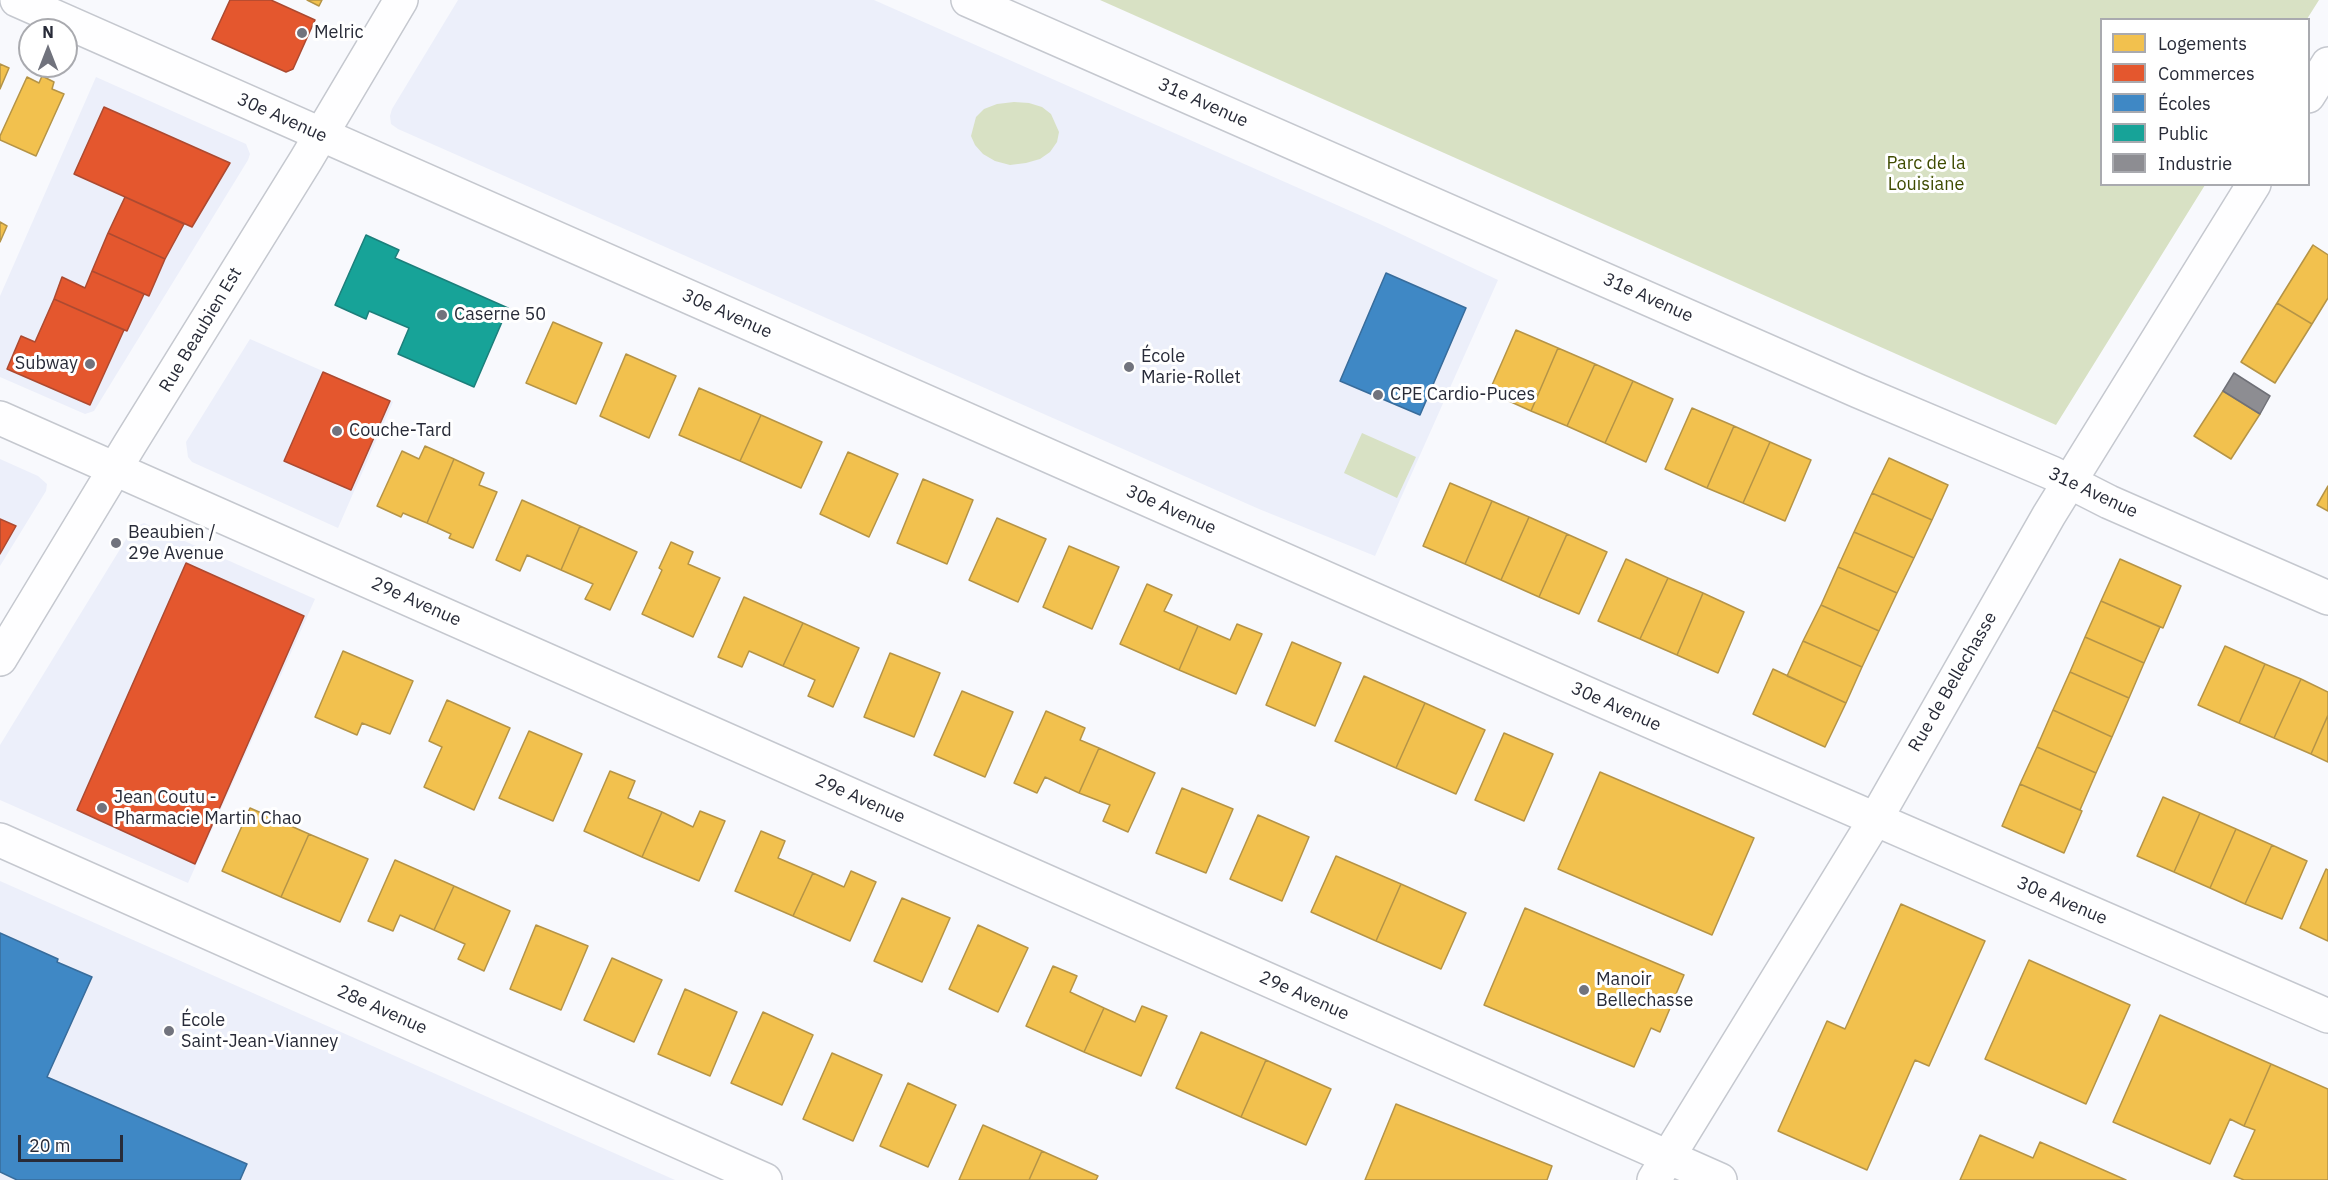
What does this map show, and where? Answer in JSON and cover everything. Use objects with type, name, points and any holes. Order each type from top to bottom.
[{"type":"street","name":"30e Avenue","points":[[17,0],[1875,820],[2328,1016]]},
{"type":"street","name":"Rue Beaubien Est","points":[[0,659],[401,0]]},
{"type":"street","name":"31e Avenue","points":[[968,0],[2069,482],[2109,502],[2328,598]]},
{"type":"street","points":[[2310,93],[2328,64]]},
{"type":"street","name":"Rue de Bellechasse","points":[[1661,1169],[1875,820],[2069,482],[2253,186]]},
{"type":"street","name":"29e Avenue","points":[[0,418],[1661,1169],[1720,1180]]},
{"type":"street","name":"28e Avenue","points":[[0,840],[765,1180]]},
{"type":"shaded area","name":"École Marie-Rollet","points":[[458,0],[874,0],[1382,225],[1498,280],[1375,556],[1259,509],[398,129],[391,124],[392,109]]},
{"type":"shaded area","points":[[96,77],[246,144],[250,154],[94,411],[85,414],[0,377],[0,296]]},
{"type":"shaded area","points":[[250,339],[393,402],[338,528],[192,462],[188,457],[186,442]]},
{"type":"shaded area","points":[[0,459],[38,476],[47,484],[46,491],[0,566]]},
{"type":"shaded area","points":[[144,523],[315,599],[188,883],[0,800],[0,745],[133,528]]},
{"type":"shaded area","name":"École Saint-Jean-Vianney","points":[[0,881],[675,1180],[0,1180]]},
{"type":"green space","name":"Parc de la Louisiane","points":[[1100,0],[2319,0],[2308,18],[2100,18],[2100,186],[2204,186],[2056,425]]},
{"type":"green space","points":[[1014,102],[1042,107],[1051,114],[1059,132],[1057,142],[1050,152],[1040,159],[1010,165],[995,161],[983,154],[971,136],[976,117],[984,109],[997,104]]},
{"type":"green space","points":[[1362,433],[1416,457],[1397,498],[1344,473]]},
{"type":"building: Logements","points":[[307,0],[322,0],[319,6]]},
{"type":"building: Logements","points":[[0,64],[9,68],[0,89]]},
{"type":"building: Logements","points":[[27,78],[39,83],[41,78],[46,78],[54,82],[52,89],[64,94],[36,156],[0,140],[0,136]]},
{"type":"building: Logements","points":[[0,222],[7,226],[0,242]]},
{"type":"building: Logements","points":[[2313,245],[2328,255],[2328,298],[2312,324],[2277,303]]},
{"type":"building: Logements","points":[[2277,303],[2312,324],[2275,383],[2241,362]]},
{"type":"building: Logements","points":[[553,322],[602,343],[576,404],[526,383]]},
{"type":"building: Logements","points":[[1516,330],[1558,348],[1531,411],[1489,392]]},
{"type":"building: Logements","points":[[1558,348],[1595,364],[1567,426],[1531,411]]},
{"type":"building: Logements","points":[[626,354],[676,376],[649,438],[600,416]]},
{"type":"building: Logements","points":[[1595,364],[1633,381],[1605,443],[1567,426]]},
{"type":"building: Logements","points":[[1633,381],[1673,399],[1646,462],[1605,443]]},
{"type":"building: Logements","points":[[699,388],[761,415],[740,461],[679,435]]},
{"type":"building: Logements","points":[[2223,391],[2260,414],[2231,459],[2194,436]]},
{"type":"building: Logements","points":[[1692,408],[1734,426],[1707,488],[1665,469]]},
{"type":"building: Logements","points":[[761,415],[822,442],[801,488],[740,461]]},
{"type":"building: Logements","points":[[1734,426],[1770,442],[1743,503],[1707,488]]},
{"type":"building: Logements","points":[[1770,442],[1811,460],[1785,521],[1743,503]]},
{"type":"building: Logements","points":[[425,446],[454,459],[427,523],[403,513],[401,517],[377,506],[402,451],[419,459]]},
{"type":"building: Logements","points":[[848,452],[898,474],[869,537],[820,514]]},
{"type":"building: Logements","points":[[1889,458],[1948,485],[1932,520],[1872,493]]},
{"type":"building: Logements","points":[[454,459],[484,473],[479,485],[497,492],[473,548],[449,538],[451,534],[427,523]]},
{"type":"building: Logements","points":[[923,479],[973,500],[947,564],[897,543]]},
{"type":"building: Logements","points":[[1450,483],[1492,501],[1465,564],[1423,546]]},
{"type":"building: Logements","points":[[2328,486],[2328,511],[2317,505]]},
{"type":"building: Logements","points":[[1872,493],[1932,520],[1914,558],[1854,532]]},
{"type":"building: Logements","points":[[522,500],[580,526],[561,570],[527,555],[520,571],[496,560]]},
{"type":"building: Logements","points":[[1492,501],[1529,517],[1501,580],[1465,564]]},
{"type":"building: Logements","points":[[1529,517],[1567,534],[1539,597],[1501,580]]},
{"type":"building: Logements","points":[[997,518],[1046,539],[1018,602],[969,580]]},
{"type":"building: Logements","points":[[580,526],[637,552],[610,610],[585,599],[593,584],[561,570]]},
{"type":"building: Logements","points":[[1854,532],[1914,558],[1897,593],[1838,567]]},
{"type":"building: Logements","points":[[1567,534],[1607,552],[1579,614],[1539,597]]},
{"type":"building: Logements","points":[[671,542],[693,552],[688,564],[720,578],[693,637],[642,614],[662,570],[659,568]]},
{"type":"building: Logements","points":[[1069,546],[1119,567],[1092,629],[1043,607]]},
{"type":"building: Logements","points":[[1626,559],[1668,578],[1640,639],[1598,621]]},
{"type":"building: Logements","points":[[2120,559],[2181,586],[2163,628],[2101,601]]},
{"type":"building: Logements","points":[[1838,567],[1897,593],[1879,631],[1821,605]]},
{"type":"building: Logements","points":[[1668,578],[1703,593],[1677,655],[1640,639]]},
{"type":"building: Logements","points":[[1147,584],[1172,595],[1164,611],[1198,626],[1179,670],[1120,644]]},
{"type":"building: Logements","points":[[1703,593],[1744,612],[1718,673],[1677,655]]},
{"type":"building: Logements","points":[[744,597],[803,623],[783,666],[749,651],[742,667],[718,657]]},
{"type":"building: Logements","points":[[2101,601],[2160,627],[2144,663],[2085,637]]},
{"type":"building: Logements","points":[[1821,605],[1879,631],[1862,667],[1803,641]]},
{"type":"building: Logements","points":[[803,623],[859,648],[833,707],[808,696],[815,680],[783,666]]},
{"type":"building: Logements","points":[[1237,624],[1262,634],[1236,694],[1179,670],[1198,626],[1230,640]]},
{"type":"building: Logements","points":[[2085,637],[2144,663],[2129,698],[2070,672]]},
{"type":"building: Logements","points":[[1803,641],[1862,667],[1846,703],[1787,676]]},
{"type":"building: Logements","points":[[1292,642],[1341,663],[1315,726],[1266,705]]},
{"type":"building: Logements","points":[[2225,646],[2265,664],[2239,723],[2198,705]]},
{"type":"building: Logements","points":[[343,651],[413,681],[390,734],[362,723],[357,735],[315,717]]},
{"type":"building: Logements","points":[[890,653],[940,673],[914,737],[864,717]]},
{"type":"building: Logements","points":[[2265,664],[2301,679],[2274,738],[2239,723]]},
{"type":"building: Logements","points":[[1773,669],[1846,703],[1825,747],[1753,714]]},
{"type":"building: Logements","points":[[2070,672],[2129,698],[2112,737],[2053,710]]},
{"type":"building: Logements","points":[[1364,676],[1425,703],[1396,768],[1335,741]]},
{"type":"building: Logements","points":[[2301,679],[2328,692],[2328,715],[2311,754],[2274,738]]},
{"type":"building: Logements","points":[[962,691],[1013,712],[985,777],[934,755]]},
{"type":"building: Logements","points":[[447,700],[510,728],[474,810],[424,787],[442,747],[429,741]]},
{"type":"building: Logements","points":[[1425,703],[1485,730],[1456,794],[1396,768]]},
{"type":"building: Logements","points":[[2053,710],[2112,737],[2096,773],[2037,747]]},
{"type":"building: Logements","points":[[1046,711],[1085,728],[1080,740],[1099,748],[1079,793],[1045,777],[1037,793],[1014,783]]},
{"type":"building: Logements","points":[[2328,715],[2328,762],[2311,754]]},
{"type":"building: Logements","points":[[529,731],[582,754],[553,821],[499,798]]},
{"type":"building: Logements","points":[[1504,733],[1553,754],[1524,821],[1475,800]]},
{"type":"building: Logements","points":[[2037,747],[2096,773],[2080,810],[2020,784]]},
{"type":"building: Logements","points":[[1099,748],[1155,773],[1128,832],[1103,821],[1110,805],[1079,793]]},
{"type":"building: Logements","points":[[610,771],[635,781],[628,798],[662,812],[642,857],[584,831]]},
{"type":"building: Logements","points":[[1600,772],[1754,838],[1712,935],[1558,869]]},
{"type":"building: Logements","points":[[2020,784],[2082,811],[2064,853],[2002,826]]},
{"type":"building: Logements","points":[[1182,788],[1233,809],[1206,873],[1156,853]]},
{"type":"building: Logements","points":[[2163,797],[2200,813],[2174,872],[2137,856]]},
{"type":"building: Logements","points":[[250,808],[309,834],[281,897],[222,871]]},
{"type":"building: Logements","points":[[700,811],[725,821],[699,881],[642,857],[662,812],[693,827]]},
{"type":"building: Logements","points":[[2200,813],[2236,829],[2210,888],[2174,872]]},
{"type":"building: Logements","points":[[1258,815],[1309,837],[1282,901],[1230,879]]},
{"type":"building: Logements","points":[[2236,829],[2272,845],[2245,904],[2210,888]]},
{"type":"building: Logements","points":[[761,831],[785,841],[778,858],[813,873],[793,916],[735,891]]},
{"type":"building: Logements","points":[[309,834],[368,859],[340,922],[281,897]]},
{"type":"building: Logements","points":[[2272,845],[2307,861],[2282,919],[2245,904]]},
{"type":"building: Logements","points":[[1336,856],[1401,884],[1376,941],[1311,912]]},
{"type":"building: Logements","points":[[395,860],[454,886],[434,930],[400,915],[393,931],[368,921]]},
{"type":"building: Logements","points":[[2326,869],[2328,870],[2328,941],[2300,928]]},
{"type":"building: Logements","points":[[851,871],[876,882],[850,941],[793,916],[813,873],[844,887]]},
{"type":"building: Logements","points":[[1401,884],[1466,913],[1441,969],[1376,941]]},
{"type":"building: Logements","points":[[454,886],[510,911],[484,971],[458,959],[465,944],[434,930]]},
{"type":"building: Logements","points":[[902,898],[950,918],[922,982],[874,961]]},
{"type":"building: Logements","points":[[1901,904],[1985,941],[1929,1066],[1915,1060],[1867,1170],[1778,1131],[1827,1021],[1845,1029]]},
{"type":"building: Logements","name":"Manoir Bellechasse","points":[[1525,908],[1684,975],[1660,1032],[1651,1028],[1634,1067],[1484,1005]]},
{"type":"building: Logements","points":[[536,925],[588,946],[561,1010],[510,989]]},
{"type":"building: Logements","points":[[978,925],[1028,948],[998,1012],[949,989]]},
{"type":"building: Logements","points":[[612,958],[662,980],[634,1042],[584,1020]]},
{"type":"building: Logements","points":[[2029,960],[2130,1005],[2086,1104],[1985,1059]]},
{"type":"building: Logements","points":[[1053,966],[1077,976],[1070,992],[1104,1008],[1084,1052],[1026,1026]]},
{"type":"building: Logements","points":[[685,989],[737,1012],[710,1076],[658,1054]]},
{"type":"building: Logements","points":[[1142,1006],[1167,1016],[1141,1076],[1084,1052],[1104,1008],[1135,1022]]},
{"type":"building: Logements","points":[[763,1012],[813,1035],[782,1105],[731,1083]]},
{"type":"building: Logements","points":[[2160,1015],[2271,1064],[2244,1126],[2230,1119],[2210,1164],[2113,1122]]},
{"type":"building: Logements","points":[[1201,1032],[1266,1060],[1241,1117],[1176,1088]]},
{"type":"building: Logements","points":[[832,1053],[882,1075],[853,1141],[803,1119]]},
{"type":"building: Logements","points":[[1266,1060],[1331,1089],[1306,1145],[1241,1117]]},
{"type":"building: Logements","points":[[2271,1064],[2328,1089],[2328,1180],[2244,1180],[2234,1176],[2255,1130],[2244,1126]]},
{"type":"building: Logements","points":[[908,1083],[956,1105],[928,1167],[880,1146]]},
{"type":"building: Logements","points":[[1396,1104],[1552,1166],[1547,1180],[1365,1180]]},
{"type":"building: Logements","points":[[983,1125],[1042,1151],[1029,1180],[959,1180]]},
{"type":"building: Logements","points":[[1980,1135],[2033,1158],[2040,1142],[2126,1180],[1960,1180]]},
{"type":"building: Logements","points":[[1042,1151],[1098,1176],[1096,1180],[1029,1180]]},
{"type":"building: Commerces","points":[[230,0],[271,0],[315,20],[293,69],[286,72],[212,39]]},
{"type":"building: Commerces","points":[[104,107],[230,163],[192,227],[74,174]]},
{"type":"building: Commerces","points":[[125,197],[184,224],[165,259],[108,233]]},
{"type":"building: Commerces","points":[[108,233],[165,259],[149,296],[92,271]]},
{"type":"building: Commerces","points":[[92,271],[144,294],[127,331],[54,299],[62,277],[85,288]]},
{"type":"building: Commerces","points":[[54,299],[124,330],[90,405],[7,369],[21,336],[35,342]]},
{"type":"building: Commerces","name":"Couche-Tard","points":[[323,372],[390,401],[351,490],[284,461]]},
{"type":"building: Commerces","points":[[0,519],[16,526],[0,554]]},
{"type":"building: Commerces","points":[[186,563],[304,616],[195,864],[77,810]]},
{"type":"building: Écoles","points":[[1386,273],[1466,308],[1420,415],[1340,381]]},
{"type":"building: Écoles","points":[[0,933],[92,977],[47,1077],[247,1164],[240,1180],[17,1180],[0,1172]]},
{"type":"building: Public","name":"Caserne 50","points":[[366,235],[399,250],[395,258],[508,308],[474,387],[398,354],[409,328],[369,311],[366,319],[335,305]]},
{"type":"building: Industrie","points":[[2234,373],[2270,396],[2260,414],[2223,391]]},
{"type":"place","name":"Melric","points":[[302,33]]},
{"type":"place","name":"Caserne 50","points":[[442,315]]},
{"type":"place","name":"Subway","points":[[90,364]]},
{"type":"place","name":"École Marie-Rollet","points":[[1129,367]]},
{"type":"place","name":"CPE Cardio-Puces","points":[[1378,395]]},
{"type":"place","name":"Couche-Tard","points":[[337,431]]},
{"type":"place","name":"Beaubien / 29e Avenue","points":[[116,543]]},
{"type":"place","name":"Jean Coutu - Pharmacie Martin Chao","points":[[102,808]]},
{"type":"place","name":"Manoir Bellechasse","points":[[1584,990]]},
{"type":"place","name":"École Saint-Jean-Vianney","points":[[169,1031]]}]
